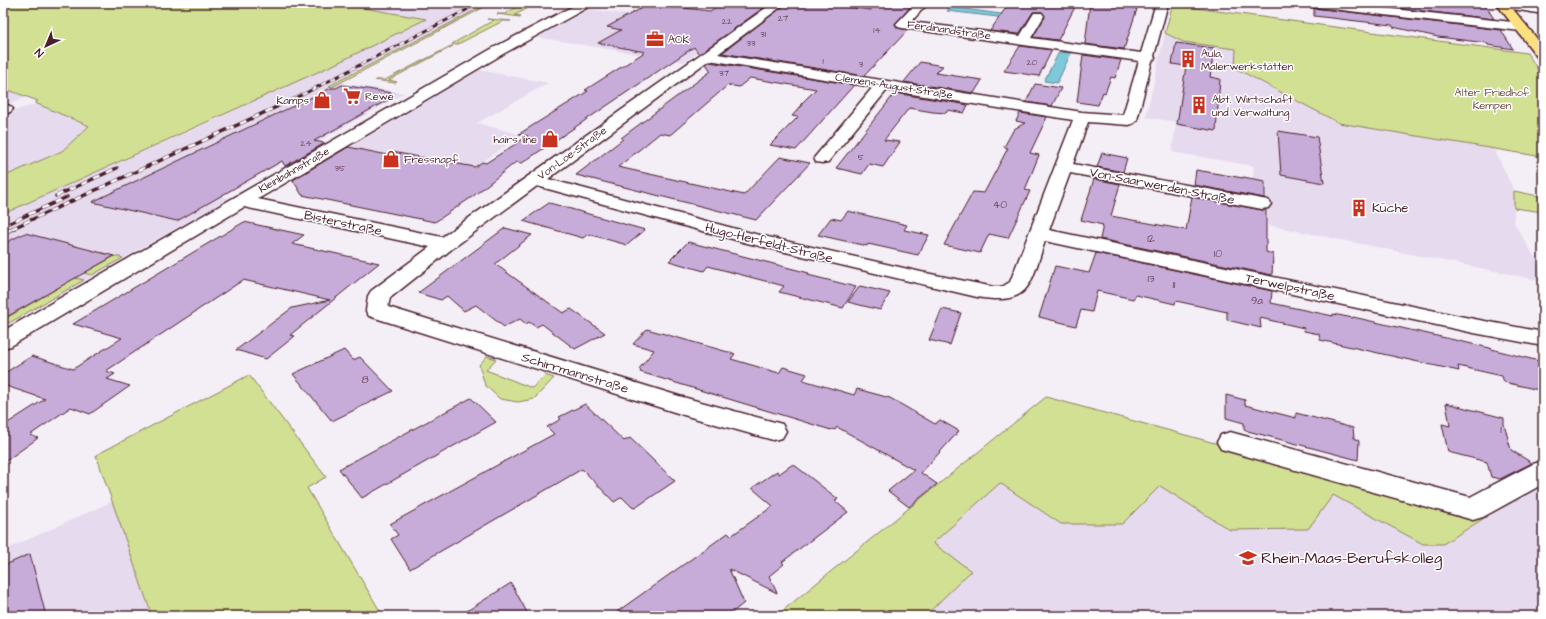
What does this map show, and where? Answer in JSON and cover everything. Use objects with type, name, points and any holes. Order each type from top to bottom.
[{"type":"main road","points":[[1503,4],[1543,55]]},
{"type":"street","name":"Kleinbahnstraße","points":[[3,341],[507,45],[588,3]]},
{"type":"street","name":"Von-Loe-Straße","points":[[377,311],[379,296],[446,244],[780,3]]},
{"type":"street","name":"Ferdinandstraße","points":[[922,3],[902,24],[1148,58]]},
{"type":"street","points":[[1038,234],[1082,117],[1129,120],[1148,58],[1162,3]]},
{"type":"street","points":[[1307,3],[1521,27]]},
{"type":"street","points":[[1503,4],[1543,11]]},
{"type":"street","points":[[1024,40],[1038,16]]},
{"type":"street","name":"Clemens-August-Straße","points":[[706,56],[1082,117]]},
{"type":"street","points":[[822,158],[883,85]]},
{"type":"street","name":"Von-Saarwerden-Straße","points":[[1063,167],[1262,204]]},
{"type":"street","name":"Hugo-Herfeldt-Straße","points":[[534,180],[671,218],[801,251],[995,294],[1007,294],[1019,285],[1038,234]]},
{"type":"street","name":"Bisterstraße","points":[[240,201],[446,244]]},
{"type":"street","name":"Terwelpstraße","points":[[1038,234],[1474,326],[1543,339]]},
{"type":"street","name":"Schirrmannstraße","points":[[377,311],[481,345],[567,369],[727,420],[773,431]]},
{"type":"street","points":[[1230,442],[1473,509],[1543,471]]},
{"type":"shaded area","points":[[335,3],[489,3],[337,82],[404,93],[221,196],[229,198],[3,327],[3,214],[208,123],[425,19]]},
{"type":"shaded area","points":[[589,9],[729,30],[684,62],[537,37]]},
{"type":"shaded area","points":[[1165,33],[1183,42],[1236,49],[1235,68],[1339,123],[1494,149],[1514,191],[1514,223],[1543,271],[1543,281],[1268,225],[1266,181],[1253,178],[1254,166],[1172,152],[1176,122],[1146,117]]},
{"type":"shaded area","points":[[479,70],[548,83],[477,123],[521,135],[469,171],[392,152],[388,154],[349,148]]},
{"type":"shaded area","points":[[3,88],[28,97],[3,105]]},
{"type":"shaded area","points":[[37,104],[89,126],[62,151],[3,177],[3,114]]},
{"type":"shaded area","name":"Rhein-Maas-Berufskolleg","points":[[1000,483],[1061,524],[1122,524],[1160,486],[1230,530],[1333,495],[1423,544],[1443,544],[1543,484],[1543,616],[925,616],[971,571],[932,543]]},
{"type":"shaded area","points":[[113,501],[152,616],[3,616],[3,551]]},
{"type":"green space","points":[[3,3],[335,3],[426,19],[331,66],[3,214],[3,177],[62,151],[89,126],[35,103],[38,101],[3,88]]},
{"type":"green space","points":[[489,3],[492,3],[332,87],[329,86]]},
{"type":"green space","points":[[524,3],[538,3],[515,15],[521,16],[520,17],[497,14],[505,14]]},
{"type":"green space","name":"Alter Friedhof Kempen","points":[[1173,3],[1195,3],[1195,8],[1527,53],[1543,77],[1543,157],[1339,123],[1235,68],[1236,49],[1183,42],[1165,33]]},
{"type":"green space","points":[[487,19],[511,21],[503,21],[456,45],[452,44],[494,20]]},
{"type":"green space","points":[[453,46],[389,80],[397,82],[395,83],[375,80],[385,80]]},
{"type":"green space","points":[[1514,191],[1543,197],[1543,212],[1514,208]]},
{"type":"green space","points":[[115,256],[123,258],[92,275],[84,273]]},
{"type":"green space","points":[[75,278],[84,280],[9,323],[3,322],[3,320]]},
{"type":"green space","points":[[487,356],[496,359],[486,370],[532,388],[545,375],[554,378],[534,399],[518,402],[500,399],[485,385],[479,365]]},
{"type":"green space","points":[[249,375],[326,477],[307,488],[383,616],[152,616],[96,455]]},
{"type":"green space","points":[[1046,397],[1486,517],[1443,544],[1423,544],[1333,495],[1308,529],[1230,530],[1160,486],[1122,524],[1061,524],[1000,483],[933,543],[971,571],[925,616],[776,616]]},
{"type":"water","points":[[950,7],[1008,15],[1006,18],[947,11]]},
{"type":"water","points":[[1059,52],[1071,53],[1057,83],[1044,81]]},
{"type":"building","points":[[722,3],[770,3],[699,54],[694,47],[522,163],[516,162],[472,197],[435,222],[302,195],[293,180],[348,147],[388,155],[392,152],[475,167],[482,162],[486,163],[528,136],[519,134],[588,91],[585,90],[645,52],[598,43],[621,30],[607,27],[649,4],[710,11]]},
{"type":"building","points":[[787,3],[818,3],[871,10],[871,3],[914,3],[895,24],[898,28],[908,30],[864,76],[722,53]]},
{"type":"building","points":[[1009,3],[1077,3],[1058,40],[1033,37],[1045,17],[1042,12],[1033,12],[1019,34],[990,31]]},
{"type":"building","points":[[1090,3],[1136,3],[1134,8],[1137,9],[1124,49],[1085,44]]},
{"type":"building","points":[[1352,3],[1395,5],[1394,3],[1484,3],[1494,19]]},
{"type":"building","points":[[1314,8],[1501,30],[1513,49],[1488,45],[1487,43],[1438,37],[1393,27],[1392,25],[1314,16]]},
{"type":"building","name":"Abt. Wirtschaft und Verwaltung","points":[[1176,43],[1214,48],[1210,77],[1220,79],[1216,131],[1177,124],[1186,66],[1172,64]]},
{"type":"building","points":[[1020,46],[1052,50],[1039,76],[1004,71]]},
{"type":"building","points":[[1083,55],[1121,60],[1115,78],[1111,77],[1105,93],[1103,92],[1098,105],[1077,102]]},
{"type":"building","points":[[709,62],[854,85],[796,150],[770,145],[798,117],[792,116],[802,105],[800,105],[816,89],[750,78],[739,87],[728,85],[670,135],[660,133],[618,167],[744,195],[780,157],[810,163],[756,220],[576,175],[623,139],[621,138],[711,71],[706,64]]},
{"type":"building","points":[[920,62],[943,66],[936,73],[982,80],[974,93],[904,82]]},
{"type":"building","points":[[1035,84],[1061,88],[1052,106],[1026,102]]},
{"type":"building","points":[[342,85],[392,93],[386,96],[393,97],[314,141],[325,143],[285,166],[282,161],[177,221],[92,202],[331,88],[336,88]]},
{"type":"building","points":[[895,93],[968,105],[964,113],[948,110],[946,113],[933,112],[909,108],[884,140],[900,142],[883,167],[869,164],[862,174],[836,168]]},
{"type":"building","points":[[1020,113],[1047,117],[1030,153],[1039,155],[1025,190],[1030,191],[1008,238],[989,234],[980,253],[944,245],[973,192],[984,193],[1008,148],[1004,147],[1014,129],[1025,123],[1016,121]]},
{"type":"building","points":[[1278,131],[1317,137],[1324,183],[1281,175]]},
{"type":"building","points":[[1102,153],[1127,158],[1123,172],[1097,167]]},
{"type":"building","points":[[1196,170],[1265,181],[1265,198],[1194,185]]},
{"type":"building","points":[[1094,179],[1120,184],[1111,216],[1186,230],[1192,197],[1266,210],[1266,252],[1273,254],[1272,275],[1100,239],[1103,225],[1081,220]]},
{"type":"building","points":[[549,203],[645,230],[627,245],[588,234],[583,238],[523,221]]},
{"type":"building","points":[[848,211],[907,225],[904,230],[929,235],[918,255],[818,235],[831,218],[841,220]]},
{"type":"building","points":[[244,222],[304,235],[292,244],[379,263],[290,335],[295,336],[266,359],[236,350],[292,308],[330,300],[243,280],[106,371],[115,374],[107,379],[130,386],[90,414],[71,407],[30,435],[38,438],[3,463],[3,426],[45,399],[3,385],[3,374],[32,356],[73,369],[122,338],[73,324]]},
{"type":"building","points":[[505,228],[532,235],[495,264],[563,313],[571,309],[605,333],[575,349],[542,324],[536,327],[529,322],[526,324],[520,319],[504,327],[476,305],[464,311],[447,296],[441,300],[418,293]]},
{"type":"building","points":[[25,233],[114,256],[3,319],[3,244]]},
{"type":"building","points":[[688,242],[809,273],[808,275],[856,287],[843,308],[779,292],[784,286],[708,266],[704,271],[669,261]]},
{"type":"building","points":[[1096,253],[1272,291],[1271,303],[1333,316],[1333,314],[1353,317],[1490,348],[1543,362],[1543,391],[1504,382],[1502,376],[1458,366],[1459,371],[1320,340],[1319,334],[1304,331],[1304,328],[1260,318],[1261,328],[1227,320],[1227,312],[1176,301],[1175,304],[1136,295],[1133,299],[1097,291],[1092,312],[1081,310],[1076,326],[1039,317],[1055,266],[1089,273]]},
{"type":"building","points":[[860,286],[890,293],[880,310],[848,302]]},
{"type":"building","points":[[942,309],[961,313],[950,345],[929,340]]},
{"type":"building","points":[[647,329],[735,354],[731,359],[779,373],[783,367],[807,374],[803,380],[854,395],[857,389],[890,398],[935,424],[940,420],[959,431],[921,473],[937,484],[909,507],[888,491],[914,470],[837,427],[835,430],[831,430],[640,372],[641,370],[639,369],[654,350],[633,344]]},
{"type":"building","points":[[344,350],[353,360],[360,357],[393,391],[332,421],[293,374]]},
{"type":"building","points":[[1226,395],[1245,400],[1245,405],[1296,418],[1296,413],[1353,428],[1354,438],[1359,441],[1358,460],[1244,430],[1244,423],[1226,418]]},
{"type":"building","points":[[471,398],[496,422],[362,498],[339,469]]},
{"type":"building","points":[[1446,403],[1504,418],[1504,424],[1511,450],[1532,463],[1500,479],[1491,477],[1487,462],[1448,452],[1442,424],[1450,426]]},
{"type":"building","points":[[585,404],[624,441],[630,438],[675,481],[635,508],[622,497],[614,502],[582,469],[410,569],[391,539],[398,535],[390,524],[554,434],[547,427],[561,419],[559,417]]},
{"type":"building","points":[[793,464],[838,499],[835,501],[848,512],[782,562],[784,564],[769,576],[777,593],[729,569],[744,603],[728,616],[611,616],[728,533],[731,536],[773,506],[752,488],[777,471],[779,474]]},
{"type":"building","points":[[30,554],[46,616],[3,616],[3,566]]},
{"type":"building","points":[[511,583],[529,616],[459,616]]},
{"type":"railway","points":[[293,99],[480,3]]},
{"type":"railway","points":[[11,229],[293,99]]},
{"type":"railway","points":[[56,196],[117,168]]},
{"type":"railway","points":[[3,226],[67,197]]},
{"type":"railway","points":[[3,233],[14,228]]},
{"type":"place","name":"AOK","points":[[655,39]]},
{"type":"place","name":"Aula, Malerwerkstätten","points":[[1188,59]]},
{"type":"place","name":"Rewe","points":[[352,96]]},
{"type":"place","name":"Kamps","points":[[322,100]]},
{"type":"place","name":"Abt. Wirtschaft und Verwaltung","points":[[1199,105]]},
{"type":"place","name":"hairs line","points":[[550,139]]},
{"type":"place","name":"Fressnapf","points":[[391,159]]},
{"type":"place","name":"Küche","points":[[1359,208]]},
{"type":"place","name":"Rhein-Maas-Berufskolleg","points":[[1248,558]]}]
